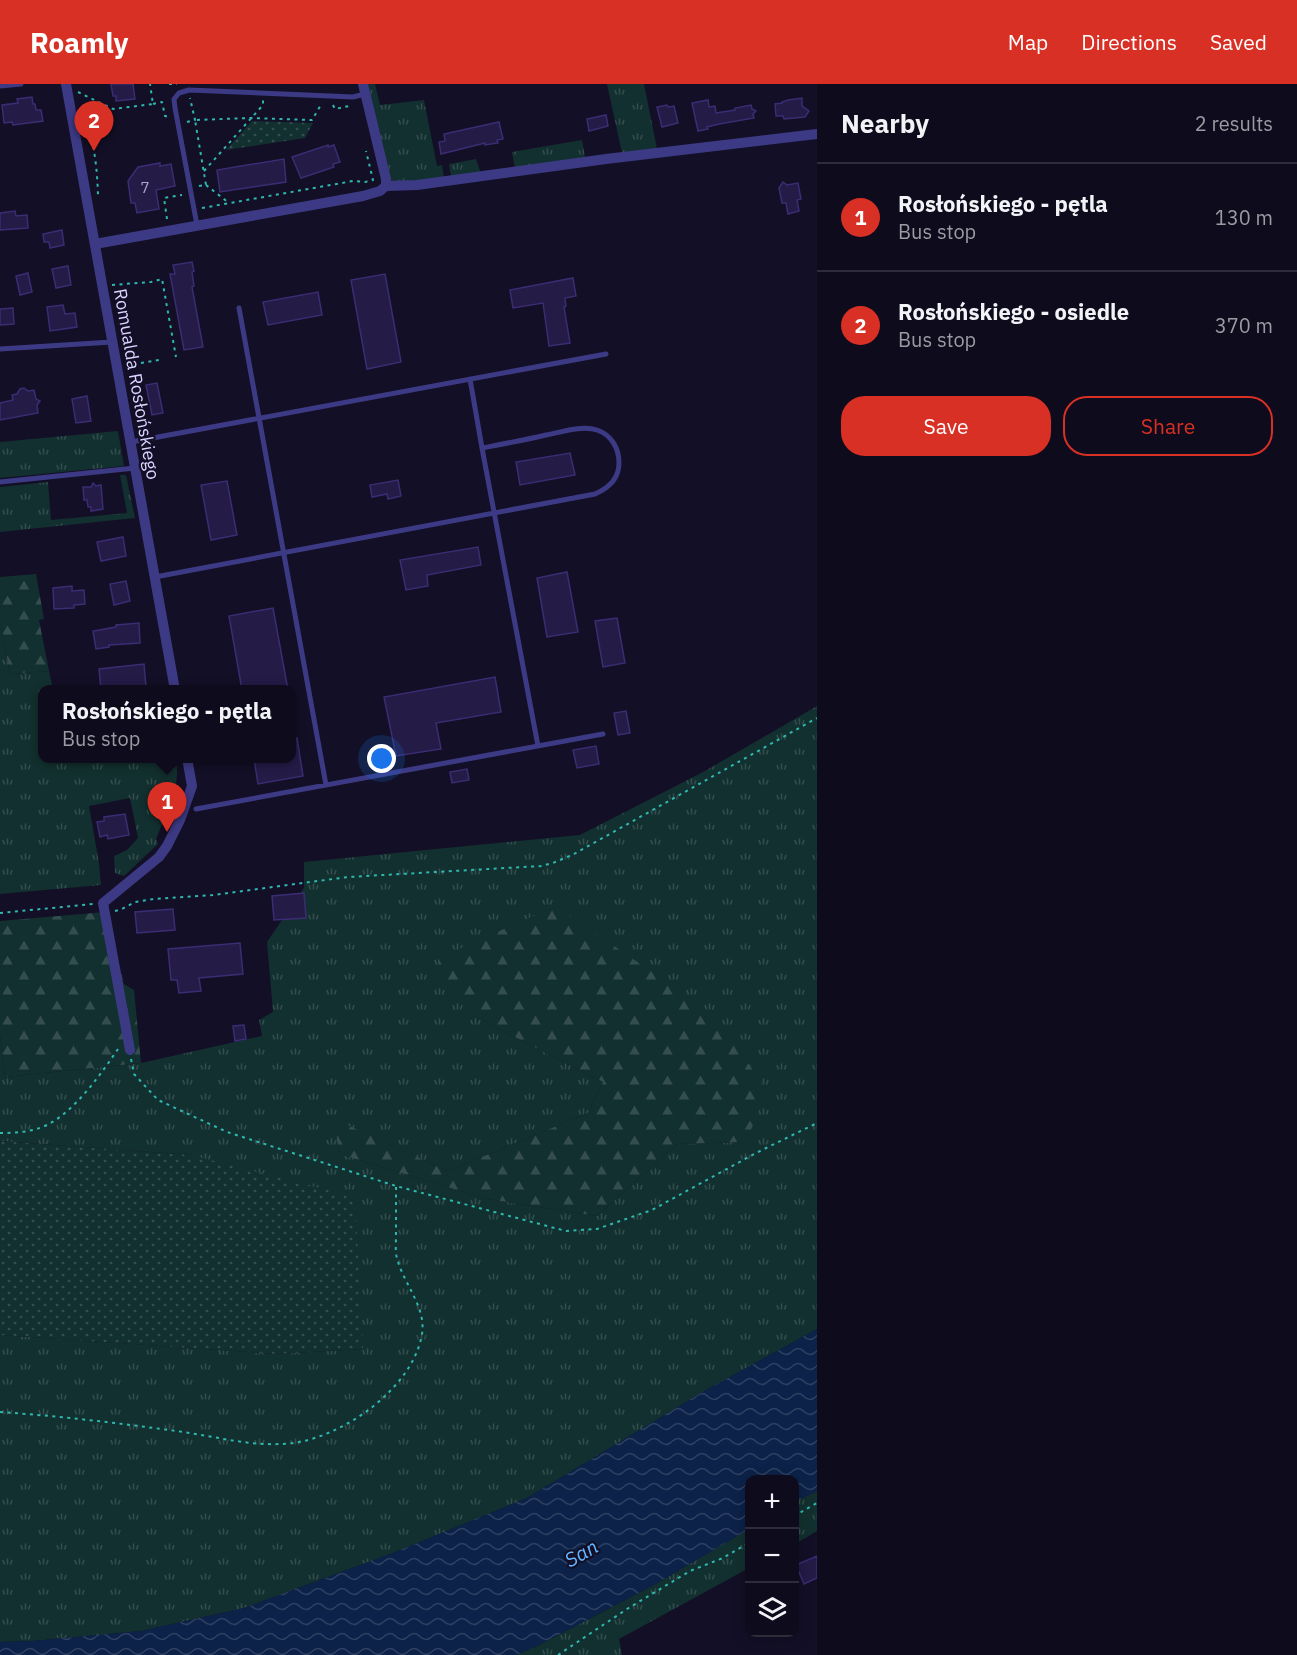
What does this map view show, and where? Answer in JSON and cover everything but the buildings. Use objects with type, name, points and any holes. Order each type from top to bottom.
[{"type":"street","name":"Romualda Rosłońskiego","points":[[66,84],[174,685]]},
{"type":"street","points":[[365,89],[386,186]]},
{"type":"street","points":[[95,244],[373,194],[386,186],[417,185],[606,159],[817,134]]},
{"type":"street","points":[[126,1047],[104,908],[159,857],[167,846],[180,820],[192,786],[188,763]]},
{"type":"lane","points":[[0,86],[21,84]]},
{"type":"lane","points":[[198,225],[174,99],[179,93],[189,90],[353,97],[365,89]]},
{"type":"lane","points":[[239,308],[326,785]]},
{"type":"lane","points":[[0,349],[112,342]]},
{"type":"lane","points":[[131,442],[606,354]]},
{"type":"lane","points":[[470,379],[538,746]]},
{"type":"lane","points":[[154,576],[595,494],[605,489],[616,477],[619,469],[618,450],[614,442],[598,430],[578,429],[482,448]]},
{"type":"lane","points":[[0,482],[135,468]]},
{"type":"lane","points":[[196,809],[603,734]]},
{"type":"path","points":[[150,84],[153,104]]},
{"type":"path","points":[[189,90],[206,185],[229,204]]},
{"type":"path","points":[[78,97],[77,91],[113,110],[162,102],[165,116],[171,120]]},
{"type":"path","points":[[195,120],[251,118],[312,120],[322,103],[328,102],[334,109],[352,106]]},
{"type":"path","points":[[204,171],[261,107]]},
{"type":"path","points":[[81,110],[93,144],[99,196]]},
{"type":"path","points":[[195,209],[373,180],[366,148]]},
{"type":"path","points":[[190,188],[206,185]]},
{"type":"path","points":[[168,224],[164,198],[184,195]]},
{"type":"path","points":[[113,292],[112,285],[162,279],[176,357]]},
{"type":"path","points":[[125,358],[135,364],[159,360]]},
{"type":"path","points":[[0,913],[122,909],[135,902],[213,895],[348,877],[541,866],[574,854],[817,718]]},
{"type":"path","points":[[0,1133],[34,1129],[46,1125],[67,1111],[126,1047],[134,1074],[158,1100],[227,1132],[396,1186],[566,1231],[597,1229],[652,1210],[756,1153],[817,1123]]},
{"type":"path","points":[[0,1412],[59,1416],[203,1435],[243,1443],[295,1443],[344,1426],[368,1411],[387,1393],[412,1364],[422,1338],[422,1315],[396,1257],[396,1186]]},
{"type":"path","points":[[799,1514],[817,1503]]},
{"type":"path","points":[[558,1655],[690,1571],[723,1558],[745,1545]]},
{"type":"green space","points":[[368,84],[375,84],[380,105],[424,100],[437,166],[442,165],[444,177],[391,181]]},
{"type":"green space","points":[[607,84],[644,84],[657,149],[622,153]]},
{"type":"green space","points":[[252,121],[313,123],[305,138],[226,150]]},
{"type":"green space","points":[[582,140],[585,157],[515,168],[512,152]]},
{"type":"green space","points":[[476,159],[479,174],[451,176],[449,164]]},
{"type":"green space","points":[[118,431],[124,466],[0,478],[0,442]]},
{"type":"green space","points":[[120,475],[126,475],[135,518],[0,532],[0,487],[48,482],[51,520],[127,513]]},
{"type":"green space","points":[[36,574],[44,619],[39,620],[49,671],[10,674],[0,621],[0,577]]},
{"type":"green space","points":[[0,621],[10,674],[49,671],[52,685],[38,685],[38,763],[176,763],[177,780],[156,839],[158,844],[124,876],[115,873],[114,856],[127,850],[138,838],[130,798],[89,806],[101,885],[0,894]]},
{"type":"green space","points":[[817,706],[817,1329],[706,1390],[527,1498],[393,1553],[244,1608],[141,1631],[0,1642],[0,1335],[276,1354],[363,1349],[191,1155],[0,1141],[0,1035],[5,1077],[141,1063],[262,1036],[259,1020],[273,1012],[267,942],[304,888],[304,862],[580,835],[705,771]],"holes":[[[476,1017],[746,1142],[677,1144],[597,1216],[487,1199],[339,1154],[335,1120],[448,1171],[588,1113],[603,1082]]]},
{"type":"green space","points":[[556,906],[716,1016],[767,1091],[746,1142],[677,1144],[597,1216],[487,1199],[339,1154],[334,1119],[448,1171],[588,1113],[603,1082],[476,1017],[439,980],[438,958]]},
{"type":"green space","points":[[105,912],[124,984],[134,990],[141,1063],[5,1077],[0,1035],[0,921]]},
{"type":"green space","points":[[0,1141],[191,1155],[355,1197],[363,1349],[276,1354],[0,1335]]},
{"type":"green space","points":[[817,1491],[817,1531],[799,1542],[799,1529],[799,1500]]},
{"type":"green space","points":[[745,1531],[745,1570],[619,1639],[622,1655],[516,1655],[535,1647],[654,1585]]},
{"type":"water","name":"San","points":[[817,1329],[817,1491],[799,1500],[799,1475],[745,1475],[745,1531],[654,1585],[516,1655],[0,1655],[0,1642],[141,1631],[244,1608],[393,1553],[527,1498],[706,1390]]},
{"type":"place","name":"Rosłońskiego - osiedle","points":[[94,151]]},
{"type":"place","name":"Rosłońskiego - pętla","points":[[167,832]]}]
